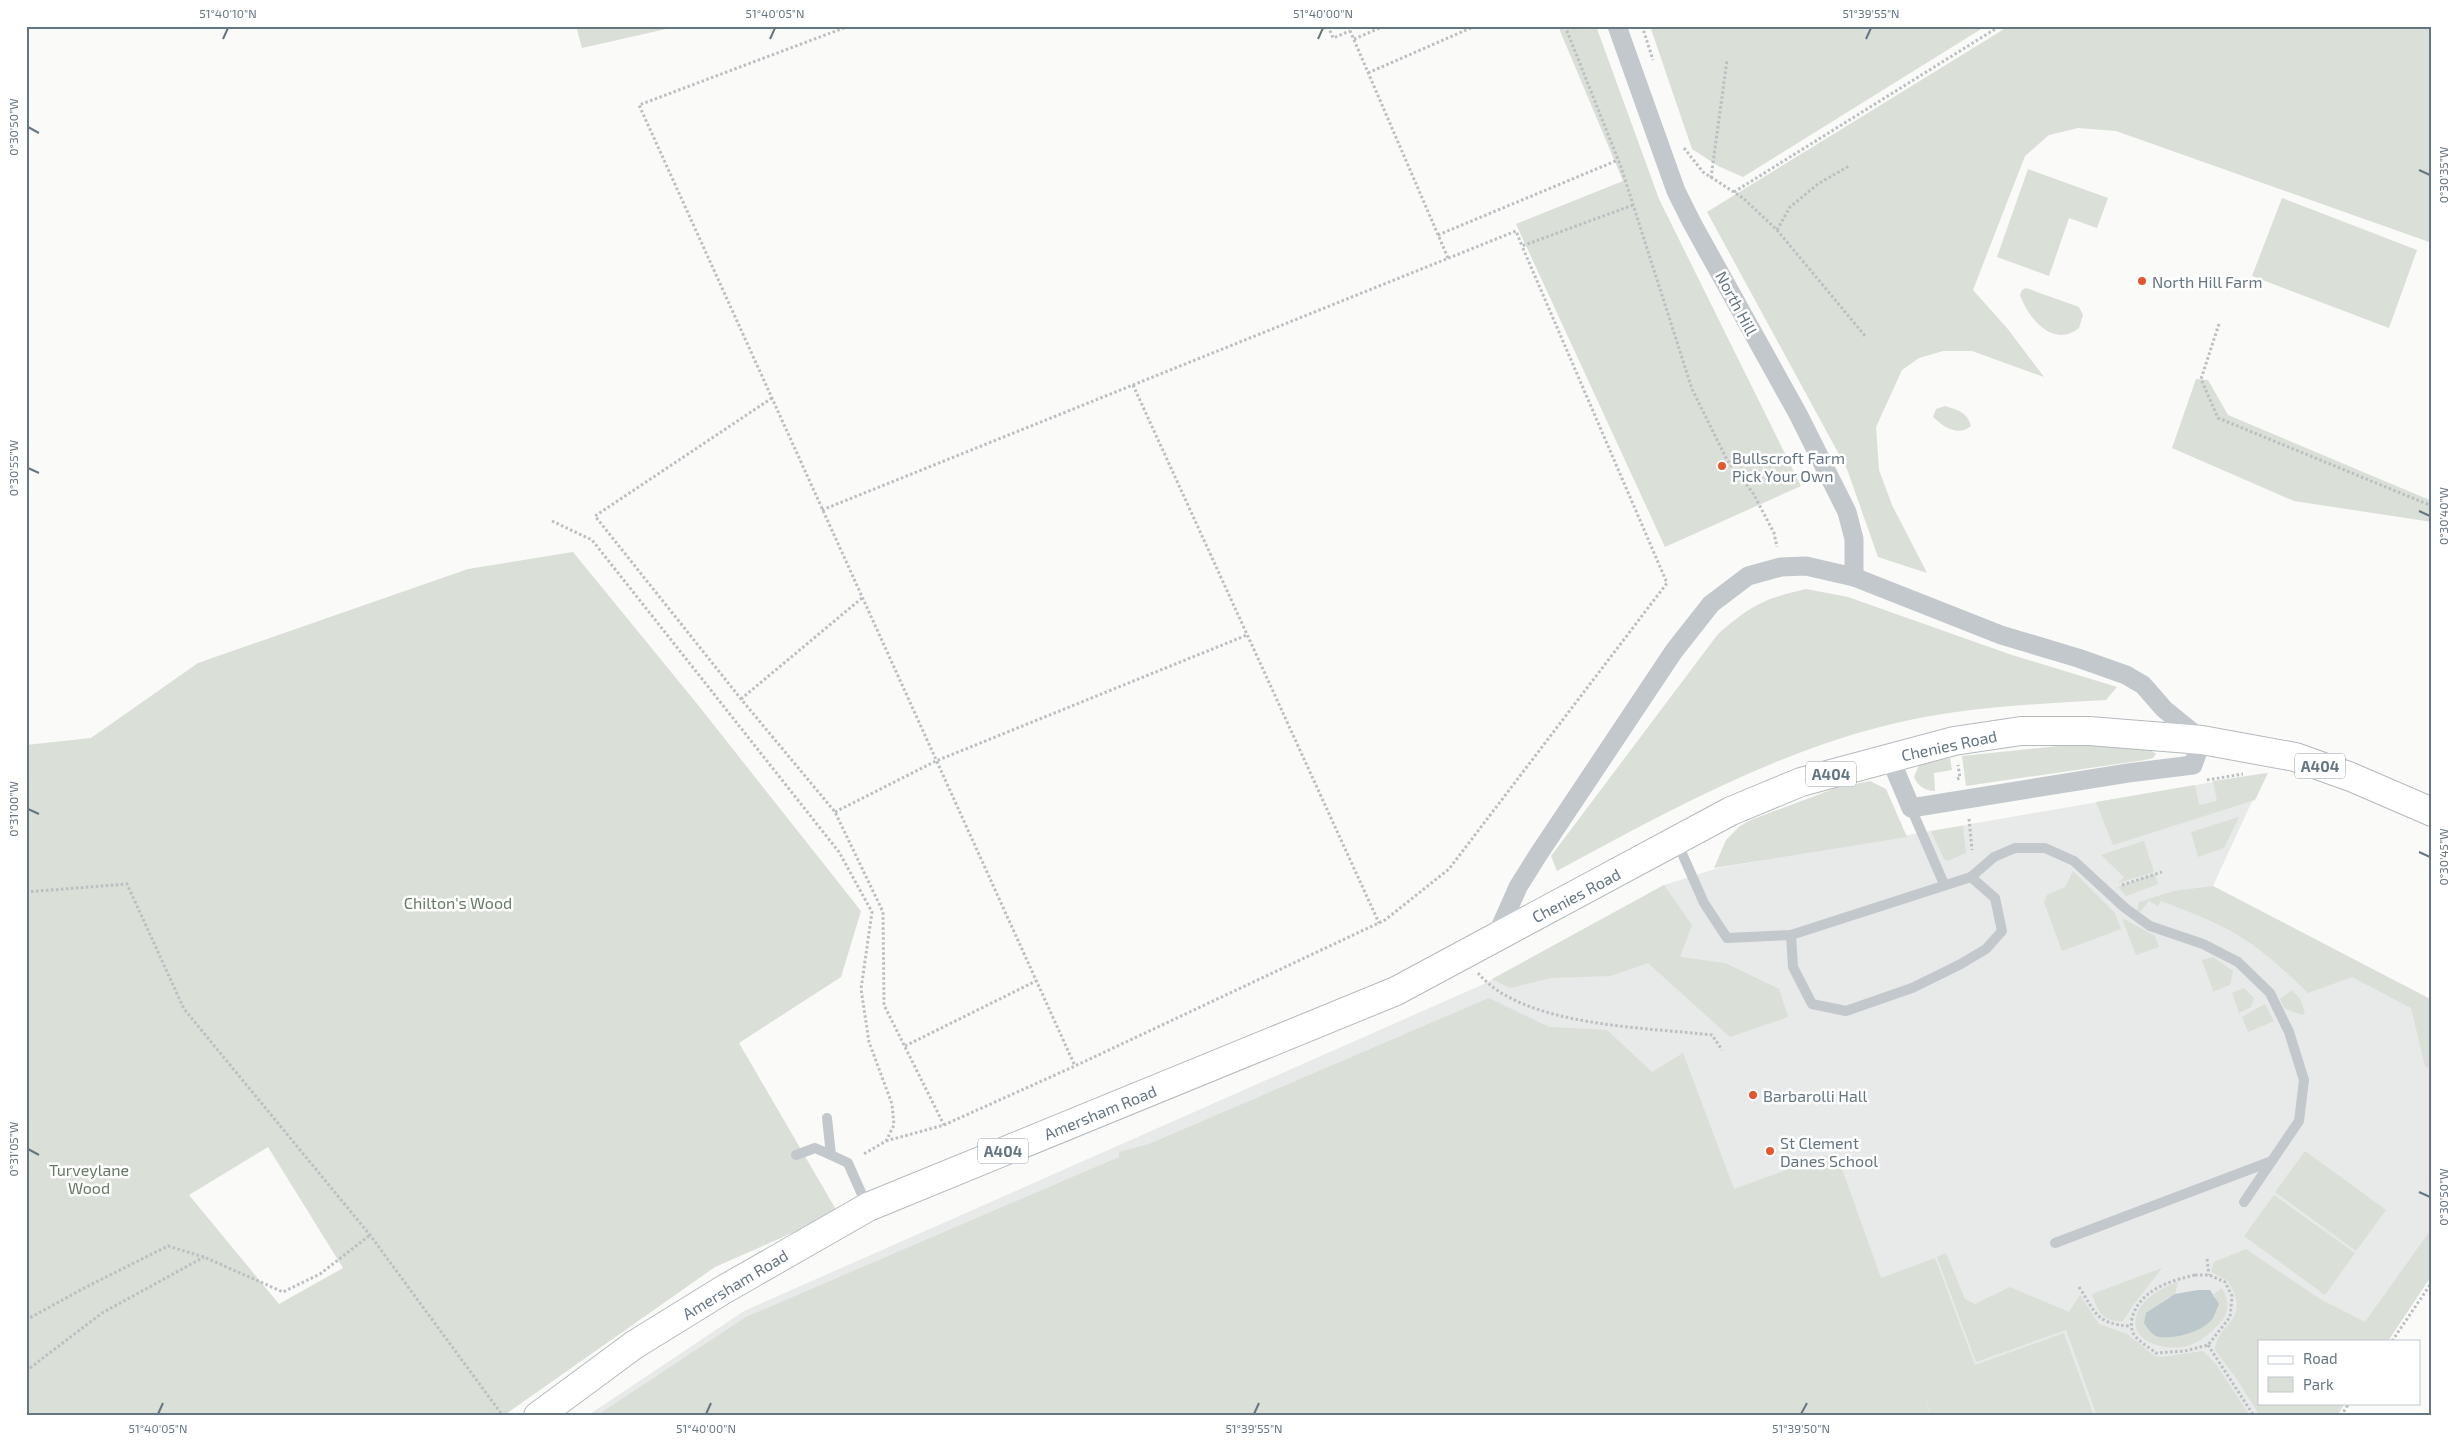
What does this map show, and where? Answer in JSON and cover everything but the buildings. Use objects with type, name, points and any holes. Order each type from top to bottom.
[{"type":"main road","name":"Chenies Road","points":[[1495,938],[1677,842],[1731,811],[1801,782],[1954,741],[2021,731],[2089,731],[2202,740],[2294,757],[2352,777],[2432,812]]},
{"type":"main road","name":"Amersham Road","points":[[538,1416],[634,1345],[723,1290],[868,1207],[1396,991],[1495,938]]},
{"type":"street","name":"North Hill","points":[[1617,26],[1676,191],[1798,414],[1847,512],[1854,539],[1854,577]]},
{"type":"street","points":[[1495,938],[1518,887],[1538,855],[1686,635],[1711,604],[1748,576],[1781,567],[1806,566],[1854,577],[2001,635],[2078,658],[2126,675],[2143,685],[2170,714],[2202,740],[2193,765],[2128,773],[1911,808],[1890,758]]},
{"type":"lane","points":[[1911,808],[1944,884]]},
{"type":"lane","points":[[1677,842],[1704,903],[1727,938],[1791,936],[1971,876],[1994,858],[2015,848],[2045,848],[2074,861],[2125,908],[2150,926],[2203,944],[2238,962],[2270,993],[2289,1032],[2304,1080],[2299,1120],[2244,1202]]},
{"type":"lane","points":[[1791,936],[1793,967],[1812,1004],[1846,1011],[1912,988],[1986,949],[2002,932],[1995,898],[1971,876]]},
{"type":"lane","points":[[827,1118],[831,1155]]},
{"type":"lane","points":[[796,1155],[815,1148],[848,1163],[868,1207]]},
{"type":"lane","points":[[2055,1243],[2272,1160]]},
{"type":"path","points":[[849,26],[639,105],[1075,1066]]},
{"type":"path","points":[[1328,26],[1333,38],[1350,31]]},
{"type":"path","points":[[1348,26],[1448,258]]},
{"type":"path","points":[[1354,39],[1384,26]]},
{"type":"path","points":[[1368,73],[1475,26]]},
{"type":"path","points":[[1565,26],[1618,160],[1692,389],[1727,460],[1753,493],[1774,533],[1781,567]]},
{"type":"path","points":[[1642,26],[1653,62]]},
{"type":"path","points":[[1734,192],[2000,26]]},
{"type":"path","points":[[1711,178],[1727,60]]},
{"type":"path","points":[[1682,142],[1685,151],[1711,178],[1744,198],[1777,230],[1866,337]]},
{"type":"path","points":[[1438,235],[1618,160]]},
{"type":"path","points":[[1777,230],[1790,207],[1818,184],[1850,166]]},
{"type":"path","points":[[1522,246],[1633,205]]},
{"type":"path","points":[[822,510],[1516,231],[1667,583],[1449,869],[1379,923],[1075,1066],[944,1125],[886,1141],[848,1163]]},
{"type":"path","points":[[2219,324],[2201,379],[2218,418],[2432,506]]},
{"type":"path","points":[[1133,385],[1379,923]]},
{"type":"path","points":[[772,398],[595,516],[741,699],[835,812],[884,912],[884,1005],[944,1125]]},
{"type":"path","points":[[552,521],[592,540],[839,852],[872,912],[861,988],[869,1042],[892,1104],[894,1125],[886,1141]]},
{"type":"path","points":[[741,699],[862,598]]},
{"type":"path","points":[[835,812],[936,761],[1247,635]]},
{"type":"path","points":[[1951,781],[1960,778],[1958,762]]},
{"type":"path","points":[[2198,782],[2247,773]]},
{"type":"path","points":[[1962,817],[1969,816],[1972,850]]},
{"type":"path","points":[[2107,890],[2162,872]]},
{"type":"path","points":[[26,892],[127,884],[184,1009],[370,1235],[503,1416]]},
{"type":"path","points":[[1463,955],[1486,983],[1512,1000],[1556,1016],[1712,1035],[1722,1050]]},
{"type":"path","points":[[905,1046],[1036,980]]},
{"type":"path","points":[[26,1320],[86,1287],[168,1246],[204,1257],[283,1292],[320,1274],[370,1235]]},
{"type":"path","points":[[26,1371],[102,1313],[204,1257]]},
{"type":"path","points":[[2207,1259],[2209,1275]]},
{"type":"path","points":[[2209,1275],[2225,1282],[2232,1296],[2230,1318],[2208,1345],[2185,1351],[2156,1353],[2134,1336],[2130,1326],[2135,1308],[2151,1291],[2172,1280],[2209,1275]]},
{"type":"path","points":[[2393,1340],[2432,1282]]},
{"type":"path","points":[[2080,1287],[2098,1317],[2115,1325],[2130,1326]]},
{"type":"path","points":[[2208,1345],[2254,1416]]},
{"type":"path","points":[[2341,1416],[2348,1404]]},
{"type":"shaded area","name":"St Clement Danes School","points":[[2265,773],[2213,886],[2432,1000],[2432,1275],[2389,1340],[2258,1340],[2258,1404],[2344,1404],[2337,1416],[587,1416],[744,1311],[1486,983],[1664,885],[1718,868]]},
{"type":"shaded area","points":[[2210,1290],[2219,1304],[2213,1318],[2203,1327],[2182,1335],[2158,1337],[2144,1323],[2146,1313],[2175,1294]]},
{"type":"green space","points":[[576,26],[675,26],[675,27],[582,48]]},
{"type":"green space","points":[[1558,26],[1596,26],[1659,199],[1801,486],[1665,547],[1516,224],[1623,181]]},
{"type":"green space","points":[[1650,26],[1986,26],[1743,177],[1718,166],[1692,149]]},
{"type":"green space","points":[[2009,26],[2432,26],[2432,243],[2116,131],[2078,128],[2049,135],[2025,156],[1973,290],[2007,328],[2044,377],[1972,351],[1943,351],[1919,358],[1902,370],[1876,427],[1879,470],[1892,505],[1927,573],[1878,557],[1847,469],[1707,212]]},
{"type":"green space","points":[[2028,169],[2108,198],[2097,228],[2069,218],[2049,276],[1997,257]]},
{"type":"green space","points":[[2282,198],[2417,250],[2389,328],[2252,276]]},
{"type":"green space","points":[[2026,288],[2079,307],[2083,315],[2079,328],[2069,334],[2060,335],[2051,333],[2043,328],[2029,313],[2020,295],[2022,290]]},
{"type":"green space","points":[[2196,379],[2208,380],[2228,415],[2432,501],[2432,522],[2294,501],[2172,448]]},
{"type":"green space","points":[[1945,406],[1958,410],[1967,418],[1971,426],[1961,431],[1956,431],[1933,417],[1936,409]]},
{"type":"green space","name":"Chilton's Wood","points":[[573,552],[698,705],[861,911],[841,977],[739,1043],[838,1213],[715,1267],[503,1416],[26,1416],[26,745],[91,738],[198,663],[468,569]],"holes":[[[268,1147],[343,1268],[279,1304],[189,1195]]]},
{"type":"green space","points":[[1806,589],[1848,597],[2009,654],[2117,687],[2106,700],[2000,707],[1948,713],[1896,723],[1851,735],[1764,767],[1722,786],[1638,827],[1557,871],[1551,856],[1718,634],[1740,616],[1759,604],[1779,596]]},
{"type":"green space","points":[[2069,745],[2147,748],[2156,754],[2153,758],[2145,760],[1966,786],[1962,756]]},
{"type":"green space","points":[[1950,758],[1952,770],[1934,773],[1935,791],[1922,787],[1914,777],[1919,765]]},
{"type":"green space","points":[[2268,773],[2255,800],[2113,845],[2096,802],[2195,785],[2199,805],[2217,801],[2213,781]]},
{"type":"green space","points":[[1870,781],[1886,789],[1907,837],[1714,868],[1726,840],[1740,826],[1753,819],[1836,788]]},
{"type":"green space","points":[[2239,817],[2224,848],[2198,857],[2191,832]]},
{"type":"green space","points":[[1963,826],[1966,853],[1948,861],[1944,859],[1931,831]]},
{"type":"green space","points":[[2144,841],[2154,872],[2118,883],[2124,877],[2101,855]]},
{"type":"green space","points":[[2073,871],[2115,913],[2121,929],[2062,951],[2044,902],[2047,895],[2065,887]]},
{"type":"green space","points":[[2155,874],[2158,884],[2126,896],[2118,887]]},
{"type":"green space","points":[[1664,885],[1692,925],[1680,957],[1725,963],[1779,989],[1788,1017],[1730,1037],[1648,963],[1610,976],[1551,978],[1510,988],[1492,979]]},
{"type":"green space","points":[[2213,886],[2432,1000],[2432,1069],[2425,1066],[2411,1008],[2352,977],[2308,993],[2261,951],[2240,936],[2221,926],[2161,901],[2158,906],[2149,901],[2139,913],[2137,911],[2139,902],[2174,891]]},
{"type":"green space","points":[[2122,918],[2155,936],[2159,947],[2136,955]]},
{"type":"green space","points":[[2213,957],[2233,971],[2230,985],[2212,992],[2213,990],[2202,960]]},
{"type":"green space","points":[[2244,988],[2254,998],[2251,1007],[2239,1013],[2232,993]]},
{"type":"green space","points":[[2292,990],[2300,999],[2305,1013],[2302,1015],[2284,1008],[2280,999]]},
{"type":"green space","points":[[1489,998],[1549,1027],[1607,1030],[1652,1072],[1683,1053],[1734,1189],[1836,1152],[1881,1278],[1935,1258],[1975,1365],[2064,1333],[2094,1416],[1932,1416],[1922,1390],[1931,1416],[596,1416],[746,1317],[1119,1157],[1119,1152],[1149,1144]]},
{"type":"green space","points":[[2265,1004],[2274,1021],[2248,1032],[2242,1017]]},
{"type":"green space","points":[[2305,1151],[2386,1210],[2356,1251],[2275,1192]]},
{"type":"green space","points":[[2274,1195],[2355,1253],[2325,1295],[2244,1236]]},
{"type":"green space","points":[[2432,1228],[2432,1275],[2389,1340],[2258,1340],[2258,1404],[2344,1404],[2337,1416],[2260,1416],[2236,1378],[2215,1350],[2218,1338],[2234,1317],[2237,1301],[2228,1281],[2211,1272],[2214,1262],[2246,1249],[2320,1299],[2365,1322]]},
{"type":"green space","points":[[1946,1253],[1965,1299],[1975,1304],[2010,1287],[2069,1312],[2080,1295],[2099,1324],[2127,1334],[2155,1356],[2161,1357],[2203,1351],[2216,1364],[2250,1416],[2097,1416],[2066,1330],[1976,1362],[1937,1257]]},
{"type":"green space","points":[[2162,1268],[2123,1321],[2110,1320],[2099,1310],[2092,1294]]},
{"type":"green space","points":[[2178,1282],[2175,1294],[2160,1303],[2216,1297],[2214,1294],[2222,1288],[2227,1300],[2226,1314],[2209,1334],[2187,1346],[2168,1347],[2149,1342],[2137,1330],[2135,1321],[2138,1311],[2155,1293]]},
{"type":"place","name":"North Hill Farm","points":[[2142,281]]},
{"type":"place","name":"Bullscroft Farm Pick Your Own","points":[[1722,466]]},
{"type":"place","name":"Barbarolli Hall","points":[[1753,1095]]},
{"type":"place","name":"St Clement Danes School","points":[[1770,1151]]},
{"type":"park label","name":"Turveylane Wood","points":[[89,1178]]}]
